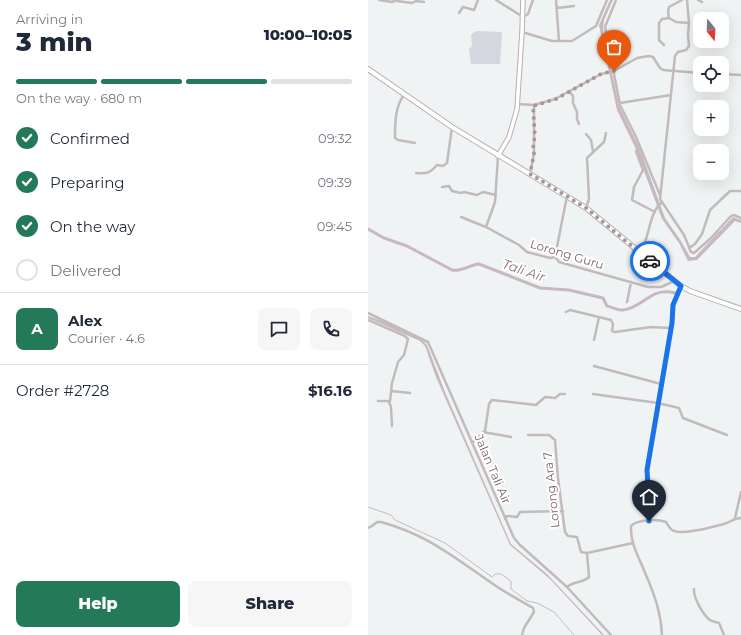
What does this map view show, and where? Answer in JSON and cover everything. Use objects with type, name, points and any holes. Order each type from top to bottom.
[{"type":"main road","points":[[368,69],[452,127],[586,208],[681,286],[741,309]]},
{"type":"street","points":[[379,0],[392,2],[397,0],[412,4],[416,1],[424,2]]},
{"type":"street","points":[[459,13],[463,7],[474,10],[478,0]]},
{"type":"street","points":[[496,0],[523,17]]},
{"type":"street","points":[[486,226],[494,207],[498,156],[509,137],[517,104],[523,0]]},
{"type":"street","points":[[523,17],[528,14],[533,0]]},
{"type":"street","points":[[556,0],[559,41]]},
{"type":"street","points":[[522,32],[548,40],[572,41],[595,26],[607,0]]},
{"type":"street","points":[[616,0],[605,26],[620,103],[636,137],[661,203],[684,235],[691,252],[696,253],[730,217],[734,216],[741,218]]},
{"type":"street","points":[[669,18],[669,7],[682,0]]},
{"type":"street","points":[[660,197],[670,95],[677,53],[687,50],[689,46],[687,0]]},
{"type":"street","points":[[698,0],[702,2]]},
{"type":"street","points":[[556,9],[574,6]]},
{"type":"street","points":[[664,45],[658,39],[659,23],[662,19],[669,18],[676,22],[689,23]]},
{"type":"street","points":[[517,104],[534,105],[556,99],[601,74],[613,71],[637,58],[650,56],[654,58],[661,69],[693,72]]},
{"type":"street","points":[[729,75],[741,76]]},
{"type":"street","points":[[569,91],[573,96],[573,103],[577,112],[579,124]]},
{"type":"street","points":[[405,94],[400,100],[395,138],[398,140],[415,143]]},
{"type":"street","points":[[620,103],[670,95]]},
{"type":"street","points":[[530,174],[534,154],[533,144],[535,137],[534,105]]},
{"type":"street","points":[[416,173],[426,174],[432,171],[436,165],[444,166],[447,163],[452,127]]},
{"type":"street","points":[[586,208],[589,199],[587,159],[604,142],[606,133]]},
{"type":"street","points":[[586,134],[590,140],[593,152]]},
{"type":"street","points":[[636,151],[643,170],[634,187],[632,201],[647,206],[655,212]]},
{"type":"street","points":[[442,187],[449,186],[452,191],[461,193],[464,192],[477,195],[483,192],[496,195]]},
{"type":"street","points":[[689,248],[695,244],[702,234],[710,209],[730,190],[741,191]]},
{"type":"street","points":[[555,256],[567,196]]},
{"type":"street","points":[[640,253],[646,244],[647,233],[657,207],[661,203]]},
{"type":"street","name":"Lorong Guru","points":[[461,217],[486,226],[519,245],[527,252],[550,258],[555,256],[559,262],[657,288],[674,281]]},
{"type":"street","points":[[627,302],[631,282]]},
{"type":"street","points":[[649,521],[647,470],[671,328],[673,305],[681,286]]},
{"type":"street","points":[[566,312],[570,310],[611,320],[613,324],[612,331],[615,332],[651,327],[671,328]]},
{"type":"street","name":"Jalan Tali Air","points":[[368,313],[428,342],[505,519],[517,542],[567,587],[611,635]]},
{"type":"street","points":[[594,340],[599,317]]},
{"type":"street","points":[[368,320],[405,336],[408,339],[404,355],[398,362],[391,391],[389,402],[391,407],[392,426]]},
{"type":"street","points":[[594,366],[661,384]]},
{"type":"street","points":[[391,391],[410,393]]},
{"type":"street","points":[[472,443],[486,428],[488,404],[492,400],[536,404],[543,398],[555,398],[560,394],[566,394]]},
{"type":"street","points":[[592,394],[658,402],[678,408],[683,418],[727,435]]},
{"type":"street","points":[[378,402],[389,402]]},
{"type":"street","points":[[483,432],[511,437]]},
{"type":"street","name":"Lorong Ara 7","points":[[528,435],[549,435],[554,440],[566,534],[577,537],[581,552],[587,553]]},
{"type":"street","points":[[735,518],[741,492]]},
{"type":"street","points":[[505,519],[507,516],[517,517],[520,512],[563,511]]},
{"type":"street","points":[[662,635],[660,611],[633,543],[631,526],[635,523],[664,521],[671,530],[689,532],[724,524],[735,518],[741,518]]},
{"type":"street","points":[[368,528],[377,522],[381,522],[411,531],[439,546],[497,587],[533,608],[534,612],[524,628],[522,635]]},
{"type":"street","points":[[567,587],[570,584],[589,577],[587,553],[633,543]]},
{"type":"street","points":[[694,589],[693,594],[695,599],[710,620],[720,623],[726,635]]},
{"type":"shaded area","points":[[610,0],[613,0],[604,20],[603,30],[619,106],[640,149],[665,218],[690,257],[695,257],[733,217],[741,220],[741,223],[735,221],[697,260],[688,261],[679,243],[662,219],[635,147],[617,110],[599,25]]},
{"type":"shaded area","points":[[478,31],[502,32],[500,64],[471,64],[469,49],[472,46],[471,35]]},
{"type":"shaded area","points":[[368,316],[409,332],[427,345],[445,392],[511,544],[547,574],[604,635],[602,635],[551,580],[510,545],[436,377],[425,346],[420,341],[368,318]]},
{"type":"waterway","name":"Tali Air","points":[[368,229],[384,238],[407,246],[452,270],[459,270],[479,264],[540,288],[569,290],[603,298],[607,306],[619,310],[636,306],[660,292],[675,293]]},
{"type":"waterway","points":[[368,507],[391,515],[395,520],[445,543],[492,577],[495,574],[501,574],[511,581],[511,589],[527,601],[537,603],[554,612],[574,635]]},
{"type":"way so far","points":[[614,71],[601,74],[556,99],[533,106],[535,137],[533,144],[534,154],[530,174],[586,208],[650,261]]},
{"type":"route","points":[[649,521],[647,470],[672,323],[673,305],[681,286],[650,261]]}]
